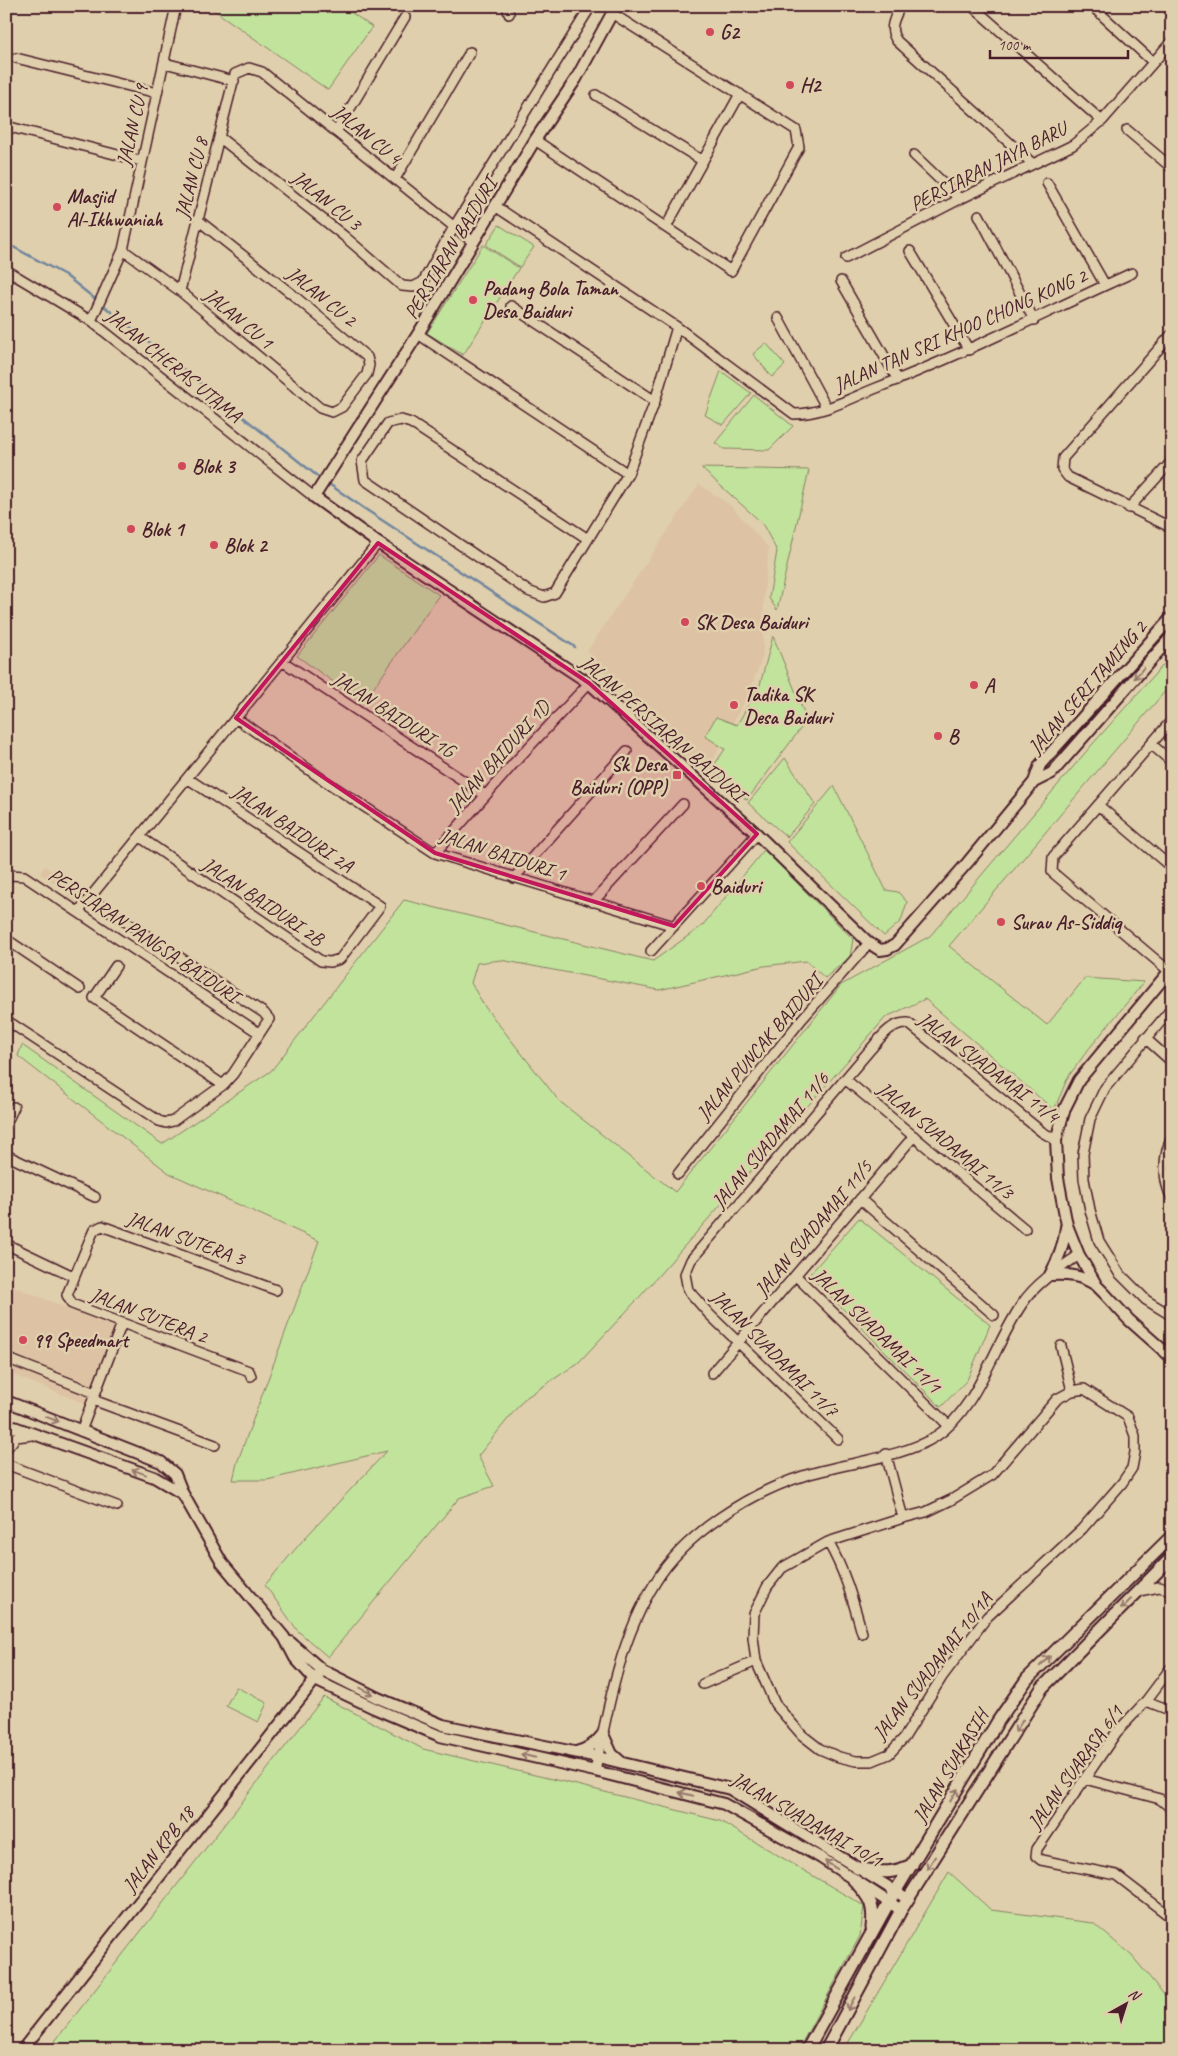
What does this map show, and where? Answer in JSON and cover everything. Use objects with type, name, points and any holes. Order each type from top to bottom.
[{"type":"main road","name":"JALAN SUAKASIH","points":[[807,2050],[889,1902],[998,1721],[1027,1679],[1172,1536]]},
{"type":"main road","name":"JALAN SUAKASIH","points":[[826,2050],[901,1910],[1042,1688],[1172,1557]]},
{"type":"main road","points":[[872,1932],[874,1914],[870,1899],[855,1873],[896,1872],[912,1865]]},
{"type":"street","name":"JALAN CU 9","points":[[91,321],[123,250],[176,6]]},
{"type":"street","points":[[454,227],[591,6]]},
{"type":"street","points":[[900,6],[891,26],[892,33],[897,41],[1033,164]]},
{"type":"street","points":[[972,6],[1102,121]]},
{"type":"street","points":[[1092,6],[1153,62]]},
{"type":"street","points":[[535,140],[731,271],[799,147],[796,130],[614,10]]},
{"type":"street","name":"PERSIARAN BAIDURI","points":[[314,497],[418,334],[535,140],[576,79],[614,10]]},
{"type":"street","points":[[336,132],[405,17]]},
{"type":"street","name":"PERSIARAN JAYA BARU","points":[[846,258],[960,199],[1073,145],[1102,121],[1172,42]]},
{"type":"street","points":[[395,179],[470,52]]},
{"type":"street","points":[[16,58],[156,93]]},
{"type":"street","points":[[165,63],[234,77]]},
{"type":"street","name":"JALAN CU 4","points":[[234,77],[249,68],[262,72],[473,242]]},
{"type":"street","name":"JALAN CU 8","points":[[180,291],[234,77]]},
{"type":"street","points":[[666,227],[740,94]]},
{"type":"street","points":[[596,95],[703,160]]},
{"type":"street","points":[[6,126],[141,161]]},
{"type":"street","points":[[1127,130],[1172,168]]},
{"type":"street","name":"JALAN CU 3","points":[[219,137],[344,236],[402,286],[413,287],[423,282],[454,227]]},
{"type":"street","points":[[914,155],[960,199]]},
{"type":"street","points":[[1047,183],[1104,285]]},
{"type":"street","points":[[495,206],[677,327],[656,401],[628,474],[556,593],[544,598],[528,592],[365,480],[362,461],[388,423],[400,420],[411,423],[476,464],[588,539]]},
{"type":"street","points":[[979,215],[1034,320]]},
{"type":"street","name":"JALAN CU 2","points":[[198,220],[300,301],[366,357],[369,365],[367,374],[342,407],[332,412]]},
{"type":"street","name":"JALAN CU 1","points":[[123,250],[180,291],[320,408],[332,412]]},
{"type":"street","points":[[910,251],[969,350]]},
{"type":"street","name":"JALAN CHERAS UTAMA","points":[[6,270],[91,321],[314,497]]},
{"type":"street","name":"JALAN TAN SRI KHOO CHONG KONG 2","points":[[677,327],[794,414],[801,414],[826,408],[969,350],[1132,273]]},
{"type":"street","points":[[841,281],[898,380]]},
{"type":"street","points":[[511,306],[656,401]]},
{"type":"street","points":[[778,318],[826,408]]},
{"type":"street","points":[[418,334],[628,474]]},
{"type":"street","points":[[1172,334],[1063,458],[1062,469],[1068,477],[1172,528]]},
{"type":"street","points":[[1129,508],[1172,460]]},
{"type":"street","name":"JALAN PERSIARAN BAIDURI","points":[[314,497],[378,543],[589,683],[757,834],[868,943]]},
{"type":"street","points":[[79,911],[378,543]]},
{"type":"street","name":"JALAN SERI TAMING 2","points":[[868,943],[880,950],[888,949],[895,944],[968,862],[1034,782],[1040,765],[1172,617]]},
{"type":"street","name":"JALAN SERI TAMING 2","points":[[1034,782],[1052,773],[1172,636]]},
{"type":"street","name":"JALAN BAIDURI 1G","points":[[282,661],[485,795]]},
{"type":"street","name":"JALAN BAIDURI 1D","points":[[435,853],[485,795],[589,683]]},
{"type":"street","name":"JALAN BAIDURI 1","points":[[236,718],[322,779],[435,853],[674,926]]},
{"type":"street","points":[[1097,1286],[1079,1255],[1066,1225],[1058,1178],[1056,1140],[1065,1108],[1079,1080],[1170,970],[1052,872],[1053,857],[1172,720]]},
{"type":"street","points":[[1150,744],[1172,762]]},
{"type":"street","points":[[514,878],[626,751]]},
{"type":"street","name":"JALAN BAIDURI 2A","points":[[187,778],[380,906]]},
{"type":"street","points":[[593,902],[682,804]]},
{"type":"street","points":[[1098,805],[1172,868]]},
{"type":"street","points":[[651,951],[757,834]]},
{"type":"street","name":"JALAN BAIDURI 2B","points":[[140,837],[321,961],[330,962],[340,959],[380,906]]},
{"type":"street","name":"PERSIARAN PANGSA BAIDURI","points":[[6,877],[11,875],[24,876],[259,1033]]},
{"type":"street","points":[[6,1020],[158,1121],[173,1121],[223,1085],[233,1074],[259,1033],[268,1023],[269,1018],[90,898]]},
{"type":"street","points":[[6,939],[80,989]]},
{"type":"street","name":"JALAN PUNCAK BAIDURI","points":[[678,1174],[802,1019],[868,943]]},
{"type":"street","points":[[116,966],[94,998],[223,1085]]},
{"type":"street","points":[[1172,1008],[1105,1088],[1090,1119],[1083,1154],[1084,1179],[1090,1210],[1100,1241],[1119,1273],[1146,1300],[1172,1316]]},
{"type":"street","name":"JALAN SUADAMAI 11/4","points":[[899,1023],[908,1023],[1042,1132],[1056,1140]]},
{"type":"street","name":"JALAN SUADAMAI 11/6","points":[[688,1290],[685,1274],[691,1260],[845,1079],[892,1026],[899,1023]]},
{"type":"street","points":[[1145,1038],[1172,1062]]},
{"type":"street","name":"JALAN SUADAMAI 11/3","points":[[845,1079],[1025,1229]]},
{"type":"street","points":[[6,1124],[14,1108]]},
{"type":"street","name":"JALAN SUADAMAI 11/5","points":[[712,1374],[914,1136]]},
{"type":"street","points":[[1172,1137],[1165,1158],[1166,1175],[1172,1198]]},
{"type":"street","points":[[6,1155],[96,1197]]},
{"type":"street","points":[[860,1199],[994,1314]]},
{"type":"street","points":[[1050,1275],[1064,1245],[1066,1225]]},
{"type":"street","name":"JALAN SUTERA 3","points":[[90,1239],[94,1230],[102,1226],[276,1290]]},
{"type":"street","name":"JALAN SUTERA 2","points":[[90,1239],[73,1276],[67,1295],[72,1304],[249,1371],[250,1376]]},
{"type":"street","points":[[6,1244],[73,1276]]},
{"type":"street","points":[[595,1771],[614,1682],[640,1610],[655,1581],[677,1555],[699,1533],[748,1499],[785,1482],[824,1469],[909,1448],[935,1437],[965,1406],[1022,1303],[1050,1275],[1079,1255]]},
{"type":"street","points":[[1050,1275],[1071,1274],[1086,1278],[1097,1286],[1129,1320],[1172,1358]]},
{"type":"street","name":"JALAN SUADAMAI 11/1","points":[[796,1276],[948,1425]]},
{"type":"street","name":"JALAN SUADAMAI 11/7","points":[[688,1290],[709,1314],[838,1439]]},
{"type":"street","points":[[81,1431],[96,1398],[122,1323]]},
{"type":"street","points":[[1061,1346],[1072,1391]]},
{"type":"street","points":[[6,1358],[96,1398],[216,1445]]},
{"type":"street","name":"JALAN SUADAMAI 10/1A","points":[[1084,1389],[1128,1417],[1135,1436],[1136,1452],[1132,1468],[1122,1483],[1082,1528],[987,1617],[942,1677],[904,1738],[889,1754],[872,1761],[856,1761],[839,1757],[820,1749],[802,1735],[775,1704],[756,1661],[753,1637],[754,1614],[766,1587],[782,1568],[828,1542],[903,1518],[926,1512],[951,1500],[992,1475],[1058,1398],[1072,1391],[1084,1389]]},
{"type":"street","name":"JALAN SUADAMAI 10/1","points":[[6,1401],[161,1462],[175,1474],[183,1494],[222,1563],[284,1637],[322,1670],[378,1698],[443,1725],[598,1757],[730,1789],[855,1873],[901,1910]]},
{"type":"street","points":[[6,1424],[154,1477],[183,1494]]},
{"type":"street","points":[[6,1449],[16,1437],[35,1435]]},
{"type":"street","points":[[886,1454],[903,1518]]},
{"type":"street","points":[[6,1464],[117,1506]]},
{"type":"street","points":[[828,1542],[840,1562],[862,1634]]},
{"type":"street","points":[[1138,1591],[1159,1587],[1172,1590]]},
{"type":"street","name":"JALAN SUADAMAI 10/1","points":[[284,1637],[295,1658],[315,1680],[440,1736],[595,1771],[724,1804],[821,1858],[896,1891],[908,1900]]},
{"type":"street","points":[[704,1684],[756,1661]]},
{"type":"street","name":"JALAN SUARASA 6/1","points":[[1170,1669],[1146,1701],[1116,1733],[1037,1849],[1036,1856],[1041,1860],[1116,1874],[1172,1918]]},
{"type":"street","name":"JALAN KPB 18","points":[[22,2050],[322,1670]]},
{"type":"street","name":"JALAN SUARASA 6/1","points":[[1146,1701],[1172,1711]]},
{"type":"street","points":[[573,1752],[587,1749],[597,1742],[603,1734]]},
{"type":"street","points":[[603,1734],[612,1754],[624,1764]]},
{"type":"street","points":[[1086,1779],[1160,1799],[1172,1810]]},
{"type":"highlighted area","points":[[378,543],[589,683],[757,834],[674,926],[435,853],[236,718]]},
{"type":"shaded area","name":"SK Desa Baiduri","points":[[699,484],[731,506],[769,548],[764,593],[763,656],[748,695],[707,771],[667,743],[587,651]]},
{"type":"shaded area","points":[[45,866],[68,883],[63,890],[40,873]]},
{"type":"shaded area","points":[[72,888],[85,897],[80,905],[67,896]]},
{"type":"shaded area","points":[[6,1283],[116,1328],[85,1404],[6,1372]]},
{"type":"green space","points":[[208,6],[342,6],[372,27],[328,90]]},
{"type":"green space","points":[[499,225],[534,247],[520,267],[486,245]]},
{"type":"green space","name":"Padang Bola Taman Desa Baiduri","points":[[483,245],[519,268],[463,355],[427,333]]},
{"type":"green space","points":[[766,343],[785,365],[772,377],[753,354]]},
{"type":"green space","points":[[721,371],[751,393],[723,425],[705,415]]},
{"type":"green space","points":[[754,395],[793,426],[769,450],[724,449],[715,443]]},
{"type":"green space","points":[[701,468],[809,470],[777,610],[769,598],[777,551],[762,523]]},
{"type":"green space","points":[[379,555],[439,595],[363,703],[297,656]]},
{"type":"green space","points":[[773,636],[807,720],[747,800],[711,770],[725,749],[705,736],[716,717],[737,725],[760,685]]},
{"type":"green space","points":[[1172,655],[1172,683],[949,946],[1047,1025],[1085,978],[1144,982],[1068,1077],[1054,1110],[925,999],[886,1017],[636,1301],[578,1363],[524,1399],[478,1456],[494,1486],[459,1498],[328,1657],[298,1631],[265,1585],[303,1540],[387,1451],[267,1480],[233,1480],[237,1463],[319,1241],[169,1173],[18,1056],[22,1045],[162,1144],[271,1071],[404,900],[653,961],[702,926],[764,850],[853,939],[850,957],[825,978],[806,961],[764,966],[659,990],[501,960],[477,963],[471,983],[485,1007],[559,1101],[675,1192],[841,985],[930,936],[1090,747]]},
{"type":"green space","points":[[785,758],[815,804],[787,837],[748,803]]},
{"type":"green space","points":[[834,786],[886,890],[898,892],[907,902],[901,921],[884,936],[787,842]]},
{"type":"green space","points":[[859,1218],[990,1325],[967,1380],[941,1407],[809,1275]]},
{"type":"green space","points":[[236,1687],[267,1703],[258,1722],[226,1706]]},
{"type":"green space","points":[[324,1697],[423,1749],[720,1821],[864,1906],[860,1936],[798,2050],[48,2050]]},
{"type":"green space","points":[[949,1872],[991,1910],[1093,1923],[1132,1956],[1166,1997],[1172,2001],[1172,2050],[844,2050]]},
{"type":"waterway","points":[[6,243],[65,275],[321,479]]},
{"type":"waterway","points":[[326,482],[575,647]]},
{"type":"place","name":"G2","points":[[710,32]]},
{"type":"place","name":"H2","points":[[790,85]]},
{"type":"place","name":"Masjid Al-Ikhwaniah","points":[[57,207]]},
{"type":"place","name":"Padang Bola Taman Desa Baiduri","points":[[473,300]]},
{"type":"place","name":"Blok 3","points":[[182,466]]},
{"type":"place","name":"Blok 1","points":[[131,529]]},
{"type":"place","name":"Blok 2","points":[[214,545]]},
{"type":"place","name":"SK Desa Baiduri","points":[[685,622]]},
{"type":"place","name":"A","points":[[974,685]]},
{"type":"place","name":"Tadika SK Desa Baiduri","points":[[734,705]]},
{"type":"place","name":"B","points":[[938,736]]},
{"type":"place","name":"Sk Desa Baiduri (OPP)","points":[[677,775]]},
{"type":"place","name":"Baiduri","points":[[701,886]]},
{"type":"place","name":"Surau As-Siddiq","points":[[1001,922]]},
{"type":"place","name":"99 Speedmart","points":[[23,1340]]}]
